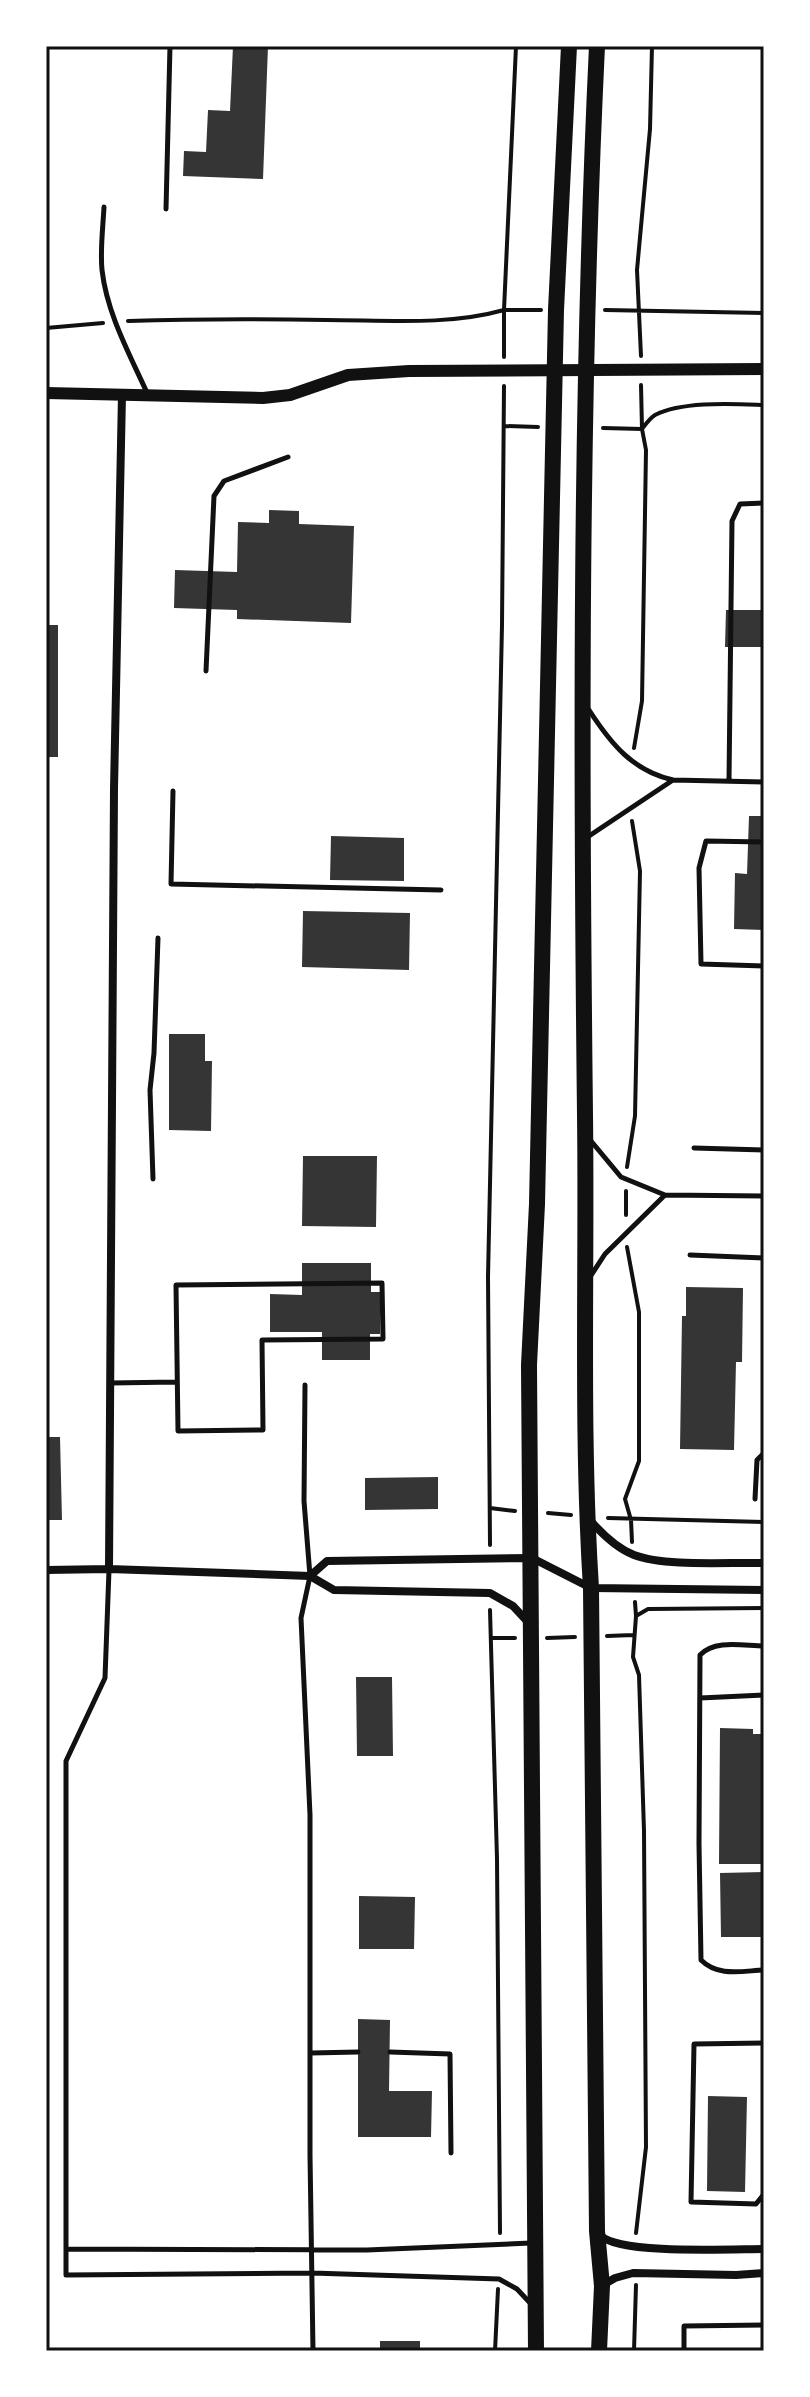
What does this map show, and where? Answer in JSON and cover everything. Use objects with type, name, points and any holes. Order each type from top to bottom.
[{"type":"main road","points":[[536,2351],[529,1365],[537,1204],[555,371],[569,46]]},
{"type":"main road","points":[[597,46],[587,310],[582,841],[586,1516],[591,1588],[597,2231],[602,2286],[599,2351]]},
{"type":"street","points":[[46,393],[263,398],[290,395],[348,375],[409,371],[764,369]]},
{"type":"street","points":[[109,1569],[114,789],[122,395]]},
{"type":"street","points":[[586,1516],[610,1541],[634,1555],[661,1561],[764,1563]]},
{"type":"street","points":[[310,1576],[327,1561],[532,1558],[591,1588],[764,1590]]},
{"type":"street","points":[[46,1570],[109,1569],[310,1576],[334,1590],[490,1593],[513,1606],[533,1634]]},
{"type":"street","points":[[597,2231],[606,2241],[644,2248],[764,2249]]},
{"type":"street","points":[[602,2286],[633,2273],[764,2273]]},
{"type":"lane","points":[[166,209],[170,46]]},
{"type":"lane","points":[[104,207],[102,269],[115,322],[148,396]]},
{"type":"lane","points":[[206,671],[214,496],[224,481],[288,457]]},
{"type":"lane","points":[[729,781],[732,521],[740,504],[764,503]]},
{"type":"lane","points":[[582,700],[619,750],[651,775],[673,780],[764,782]]},
{"type":"lane","points":[[582,841],[673,780]]},
{"type":"lane","points":[[173,791],[171,884],[441,890]]},
{"type":"lane","points":[[764,842],[706,841],[699,868],[701,964],[764,966]]},
{"type":"lane","points":[[153,1179],[150,1090],[158,938]]},
{"type":"lane","points":[[586,1134],[621,1177],[665,1195],[764,1196]]},
{"type":"lane","points":[[694,1148],[764,1150]]},
{"type":"lane","points":[[587,1281],[605,1254],[665,1195]]},
{"type":"lane","points":[[690,1255],[764,1258]]},
{"type":"lane","points":[[382,1283],[383,1339],[262,1340],[263,1430],[178,1431],[178,1382],[176,1285],[382,1283]]},
{"type":"lane","points":[[110,1383],[178,1382]]},
{"type":"lane","points":[[305,1385],[304,1501],[310,1576],[301,1618],[310,1815],[313,2351]]},
{"type":"lane","points":[[755,1499],[757,1460],[764,1453]]},
{"type":"lane","points":[[109,1569],[105,1678],[66,1761],[66,2275],[312,2273],[499,2279],[517,2289],[536,2309]]},
{"type":"lane","points":[[764,1646],[707,1647],[700,1655],[701,1960],[709,1968],[720,1972],[764,1970]]},
{"type":"lane","points":[[700,1698],[764,1695]]},
{"type":"lane","points":[[764,2043],[694,2044],[691,2202],[756,2204],[764,2194]]},
{"type":"lane","points":[[311,2053],[358,2052]]},
{"type":"lane","points":[[390,2052],[450,2054],[451,2153]]},
{"type":"lane","points":[[66,2249],[367,2250],[536,2243]]},
{"type":"lane","points":[[684,2351],[684,2326],[764,2325]]},
{"type":"path","points":[[46,328],[195,319],[420,321],[487,315],[504,310],[516,46]]},
{"type":"path","points":[[652,46],[650,129],[637,270],[640,310],[764,313]]},
{"type":"path","points":[[634,763],[634,739],[642,701],[646,450],[642,429],[653,416],[677,410],[708,404],[764,405]]},
{"type":"path","points":[[504,426],[488,1277],[490,1508],[631,1520],[764,1522]]},
{"type":"path","points":[[631,1520],[625,1499],[639,1461],[639,1312],[626,1233],[627,1155],[635,1116],[640,871],[632,823],[633,807]]},
{"type":"path","points":[[636,2215],[646,2147],[639,1675],[633,1657],[636,1616],[648,1609],[764,1608]]},
{"type":"path","points":[[490,1612],[497,1873],[500,2243]]},
{"type":"path","points":[[491,1638],[533,1634],[633,1635]]},
{"type":"path","points":[[495,2351],[499,2279]]},
{"type":"path","points":[[634,2351],[635,2313]]},
{"type":"building","points":[[233,46],[268,46],[263,179],[183,176],[184,151],[206,152],[208,110],[230,111]]},
{"type":"building","points":[[269,510],[299,511],[299,524],[354,526],[351,623],[237,619],[237,610],[174,608],[175,570],[237,572],[238,522],[269,523]]},
{"type":"building","points":[[726,610],[764,610],[764,647],[725,647]]},
{"type":"building","points":[[46,625],[58,625],[58,757],[46,757]]},
{"type":"building","points":[[749,816],[764,816],[764,930],[734,929],[735,873],[747,874]]},
{"type":"building","points":[[331,836],[404,838],[404,881],[330,880]]},
{"type":"building","points":[[303,911],[410,913],[409,970],[302,967]]},
{"type":"building","points":[[169,1034],[205,1034],[205,1061],[212,1061],[211,1131],[169,1130]]},
{"type":"building","points":[[303,1156],[377,1156],[376,1227],[302,1226]]},
{"type":"building","points":[[302,1263],[371,1263],[371,1292],[380,1292],[380,1334],[370,1334],[370,1360],[322,1360],[322,1332],[270,1332],[270,1294],[302,1295]]},
{"type":"building","points":[[686,1287],[743,1288],[742,1362],[736,1362],[734,1450],[680,1449],[682,1316],[686,1316]]},
{"type":"building","points":[[46,1437],[60,1437],[62,1520],[46,1520]]},
{"type":"building","points":[[438,1477],[438,1509],[365,1510],[365,1478]]},
{"type":"building","points":[[356,1677],[392,1677],[393,1756],[357,1756]]},
{"type":"building","points":[[720,1728],[753,1729],[753,1734],[764,1734],[764,1864],[719,1864]]},
{"type":"building","points":[[764,1872],[764,1937],[721,1937],[720,1873]]},
{"type":"building","points":[[359,1896],[415,1897],[414,1949],[359,1949]]},
{"type":"building","points":[[358,2019],[390,2020],[389,2091],[432,2091],[431,2137],[358,2137]]},
{"type":"building","points":[[708,2096],[747,2097],[745,2192],[707,2191]]},
{"type":"building","points":[[380,2341],[420,2341],[420,2351],[380,2351]]}]
